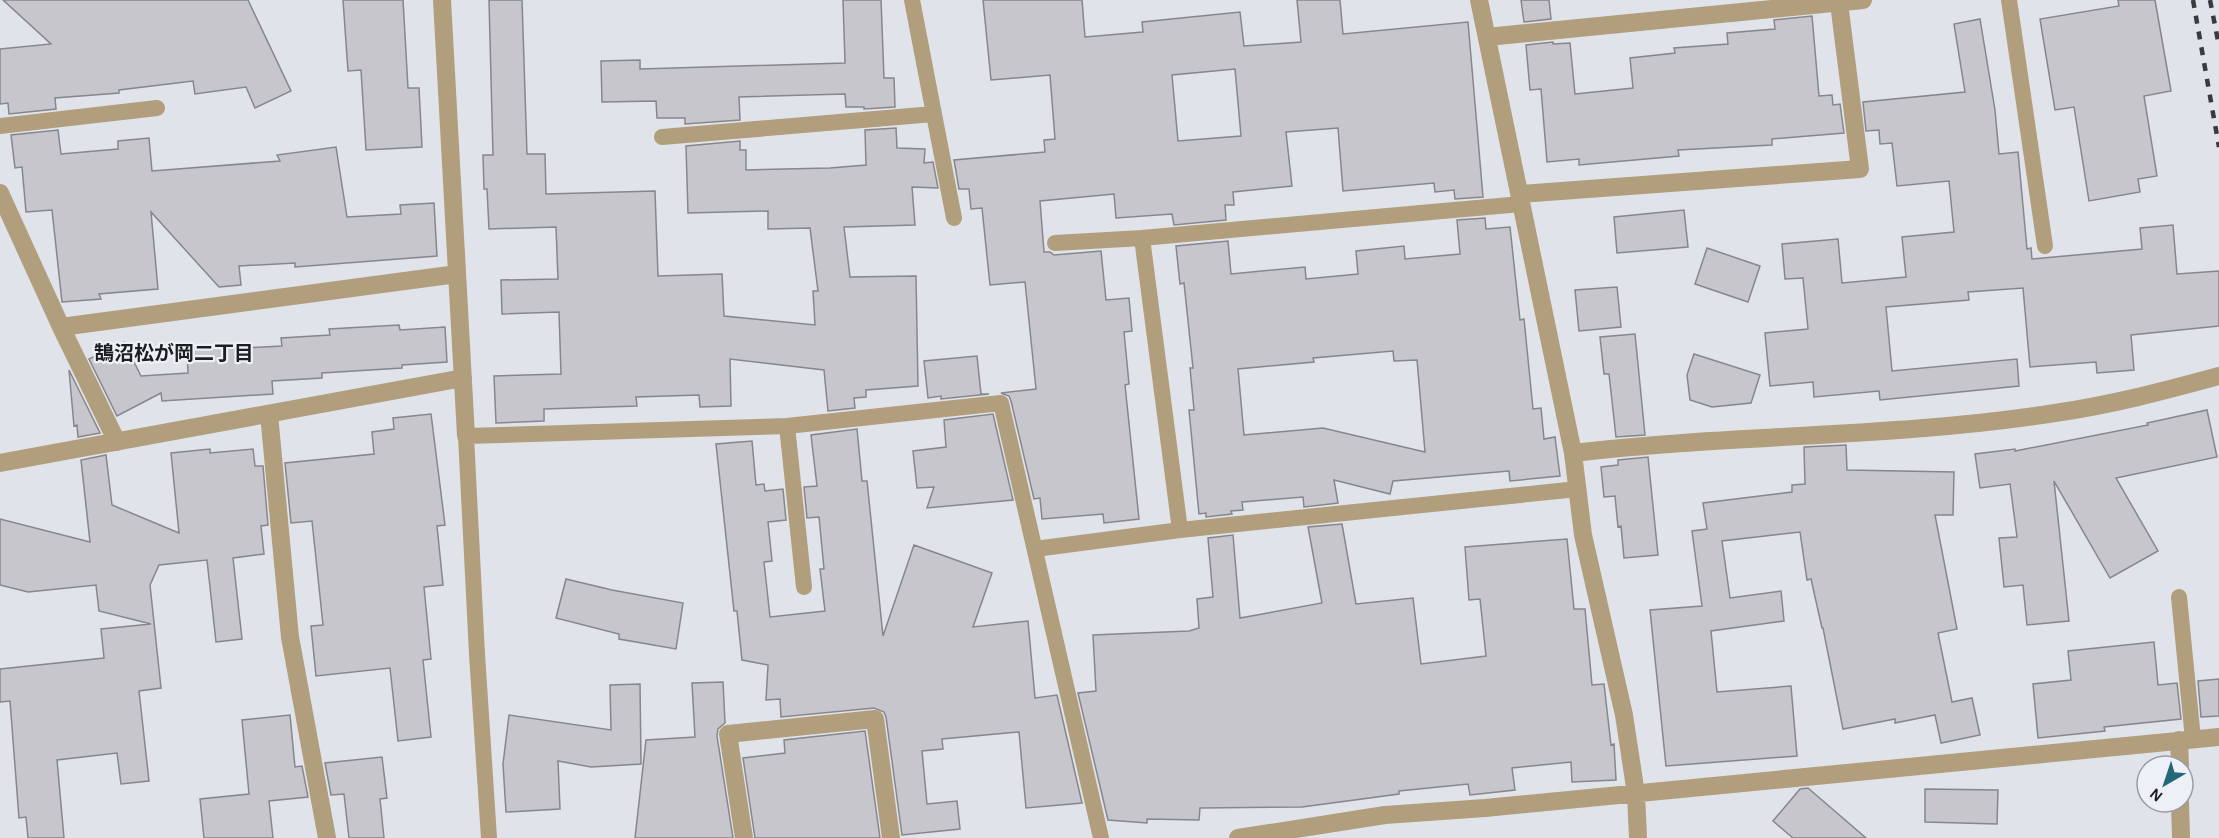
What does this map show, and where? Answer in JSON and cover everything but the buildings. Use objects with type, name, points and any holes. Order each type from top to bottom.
[{"type":"street","points":[[442,0],[466,436]]},
{"type":"street","points":[[1479,0],[1573,453],[1582,535],[1624,715],[1636,794],[1638,838]]},
{"type":"street","points":[[1487,37],[1863,0]]},
{"type":"street","points":[[1520,199],[1860,169],[1839,3]]},
{"type":"street","points":[[0,193],[117,442]]},
{"type":"street","points":[[61,327],[457,274]]},
{"type":"street","points":[[1573,453],[1629,446],[1826,436],[2042,415],[2125,401],[2219,376]]},
{"type":"street","points":[[0,463],[463,378]]},
{"type":"street","points":[[269,414],[290,637],[327,838]]},
{"type":"street","points":[[744,838],[728,734],[875,719],[891,838]]},
{"type":"street","points":[[1238,838],[1385,815],[1636,794],[2219,737]]},
{"type":"street","points":[[2183,754],[2186,739]]},
{"type":"street","points":[[2180,814],[2181,838]]},
{"type":"lane","points":[[912,0],[954,218]]},
{"type":"lane","points":[[2009,0],[2045,246]]},
{"type":"lane","points":[[0,126],[157,108]]},
{"type":"lane","points":[[662,138],[934,114]]},
{"type":"lane","points":[[1055,243],[1142,238],[1520,199]]},
{"type":"lane","points":[[1142,238],[1180,530]]},
{"type":"lane","points":[[489,838],[466,436],[787,426],[1001,403],[1101,838]]},
{"type":"lane","points":[[787,426],[804,587]]},
{"type":"lane","points":[[1035,549],[1180,530],[1578,489]]},
{"type":"lane","points":[[2179,597],[2186,739]]},
{"type":"railway","points":[[2193,0],[2219,147]]},
{"type":"railway","points":[[2210,0],[2219,46]]},
{"type":"district","name":"鵠沼松が岡二丁目","points":[[174,353]]}]
